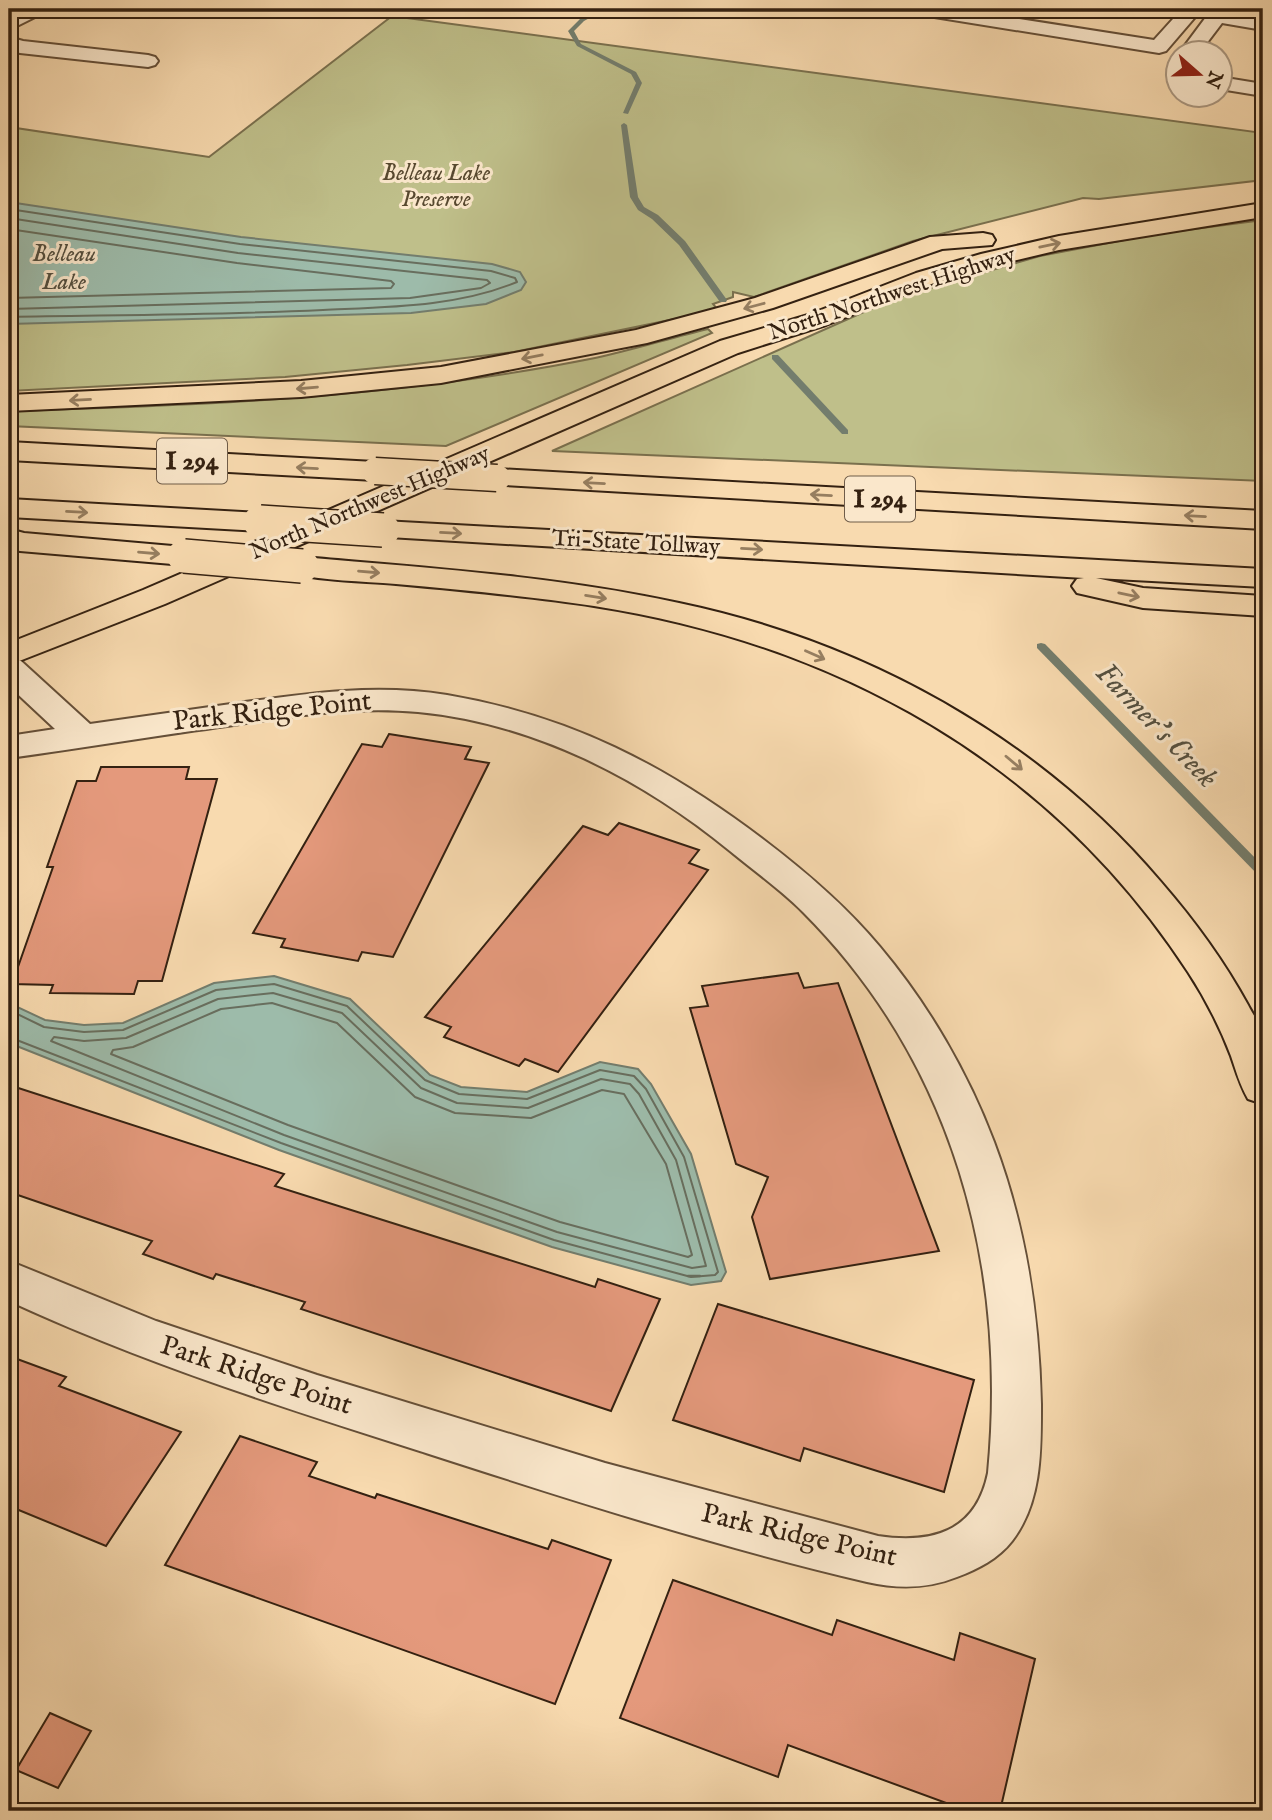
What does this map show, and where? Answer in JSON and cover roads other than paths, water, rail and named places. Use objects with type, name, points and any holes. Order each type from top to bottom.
[{"type":"main road","name":"North Northwest Highway","points":[[729,347],[803,303],[893,268],[983,240],[1061,221],[1138,208],[1263,206]]},
{"type":"main road","name":"North Northwest Highway","points":[[9,655],[154,597],[729,347],[817,320],[925,278],[990,259],[1048,245],[1263,206]]},
{"type":"main road","points":[[9,403],[301,389],[441,375],[638,337],[764,303],[939,242],[983,240]]},
{"type":"main road","name":"I 294","points":[[9,451],[1263,520]]},
{"type":"main road","points":[[976,504],[1094,489],[1263,496]]},
{"type":"main road","name":"Tri-State Tollway","points":[[9,509],[1263,578]]},
{"type":"main road","points":[[9,538],[20,542],[548,589],[637,603],[722,623],[802,650],[924,706],[1001,752],[1086,823],[1158,899],[1207,969],[1252,1053],[1263,1088]]},
{"type":"main road","points":[[967,560],[1143,598],[1263,606]]},
{"type":"street","points":[[9,24],[36,9]]},
{"type":"street","points":[[922,9],[1159,47],[1192,9]]},
{"type":"street","points":[[1200,38],[1219,12],[1263,24]]},
{"type":"street","points":[[9,43],[20,47],[148,61]]},
{"type":"street","points":[[1234,85],[1263,90]]},
{"type":"street","points":[[9,668],[82,736]]},
{"type":"street","name":"Park Ridge Point","points":[[9,747],[322,702],[376,700],[433,703],[525,724],[613,759],[689,802],[821,906],[877,973],[935,1060],[968,1126],[995,1206],[1010,1298],[1018,1383],[1011,1495],[993,1527],[963,1550],[930,1562],[895,1563],[847,1553],[567,1476],[318,1397],[171,1349],[87,1316],[9,1280]]},
{"type":"water","name":"Belleau Lake","points":[[9,202],[241,237],[492,264],[520,272],[526,282],[521,290],[486,304],[411,313],[9,324]]},
{"type":"water","points":[[274,976],[350,999],[430,1075],[461,1087],[527,1092],[600,1062],[638,1069],[651,1084],[691,1154],[726,1272],[721,1281],[691,1285],[552,1247],[279,1150],[9,1043],[9,1003],[45,1020],[84,1025],[123,1023],[214,983]]},
{"type":"waterway","name":"Farmer's Creek","points":[[603,9],[582,20],[571,31],[579,45],[634,73],[639,83],[626,113]]},
{"type":"waterway","name":"Farmer's Creek","points":[[624,125],[634,197],[641,208],[655,217],[682,243],[723,300]]},
{"type":"waterway","name":"Farmer's Creek","points":[[775,357],[845,432]]},
{"type":"waterway","name":"Farmer's Creek","points":[[1041,646],[1263,873]]},
{"type":"park label","name":"Belleau Lake Preserve","points":[[436,186]]}]
